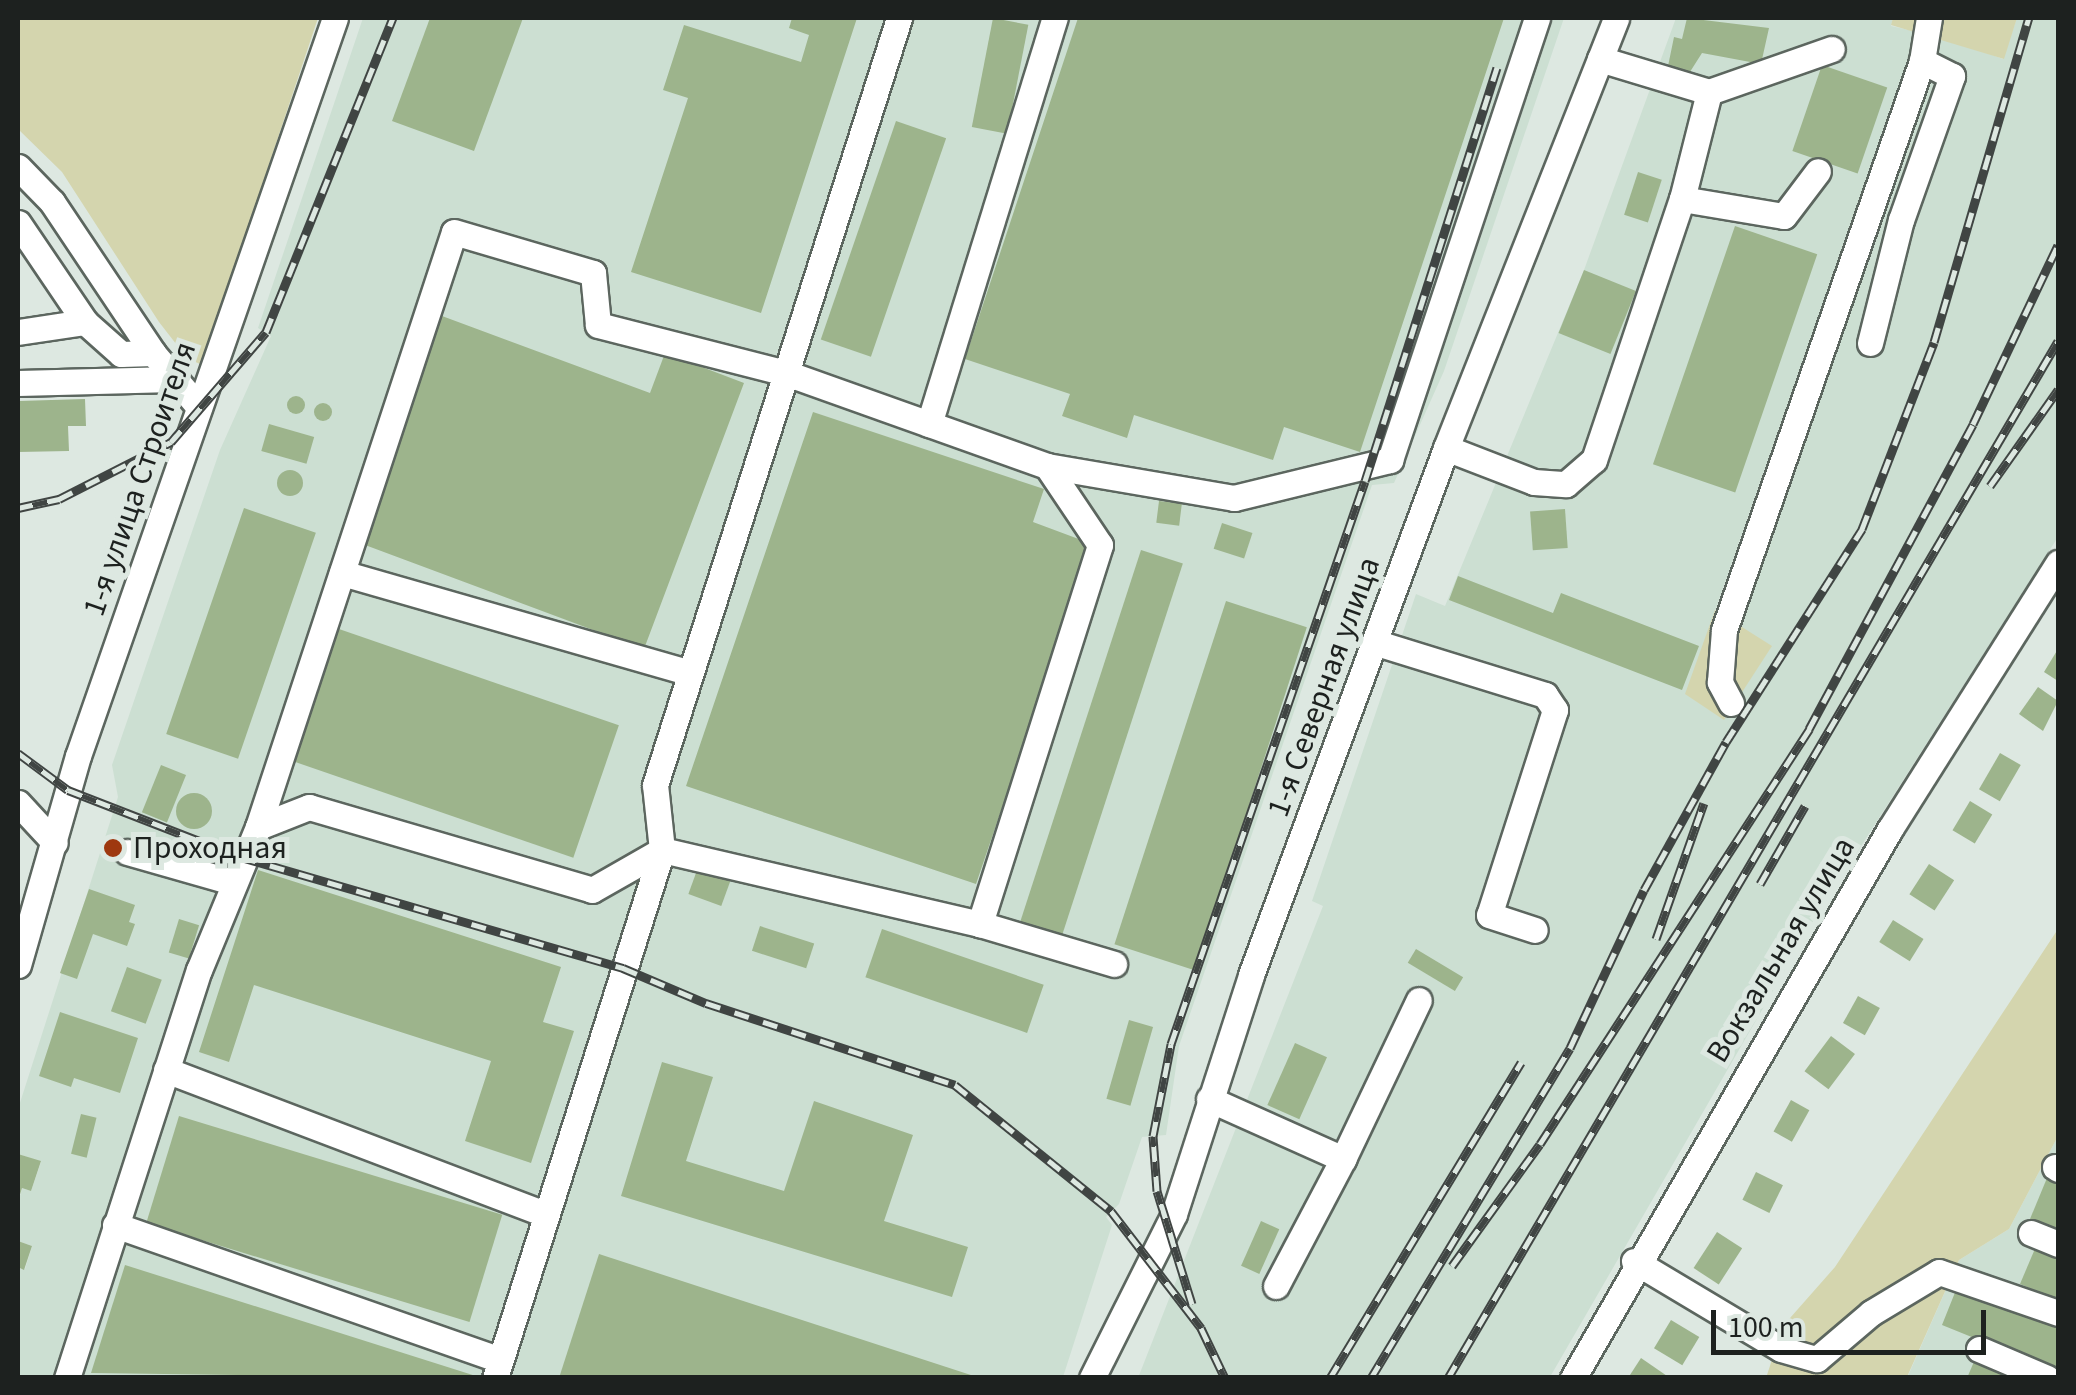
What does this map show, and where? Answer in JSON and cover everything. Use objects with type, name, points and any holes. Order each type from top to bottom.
[{"type":"street","name":"1-я улица Строителя","points":[[18,966],[199,406],[335,18]]},
{"type":"street","points":[[115,1225],[497,1369],[662,850],[655,785],[783,372],[899,18]]},
{"type":"street","points":[[928,424],[1055,18]]},
{"type":"street","points":[[67,1378],[166,1070],[232,882],[258,827],[454,232],[593,273],[598,325],[783,372],[1047,466],[1234,498],[1390,460],[1537,18]]},
{"type":"street","name":"1-я Северная улица","points":[[1092,1378],[1166,1232],[1210,1098],[1446,448],[1616,18]]},
{"type":"street","points":[[1731,704],[1720,682],[1724,630],[1922,61],[1929,18]]},
{"type":"street","points":[[1600,59],[1709,92],[1832,49]]},
{"type":"street","points":[[1870,344],[1900,220],[1952,76],[1922,61]]},
{"type":"street","points":[[1446,448],[1534,482],[1566,484],[1585,472],[1682,199],[1709,92]]},
{"type":"street","points":[[18,168],[52,202],[153,352],[199,406]]},
{"type":"street","points":[[1682,199],[1784,216],[1818,172]]},
{"type":"street","points":[[18,223],[84,322],[121,354],[153,352]]},
{"type":"street","points":[[18,332],[84,322]]},
{"type":"street","points":[[18,383],[173,379]]},
{"type":"street","points":[[980,924],[1100,545],[1047,466]]},
{"type":"street","name":"Вокзальная улица","points":[[1572,1378],[1634,1262],[1890,829],[2058,563]]},
{"type":"street","points":[[342,573],[690,673]]},
{"type":"street","points":[[1377,643],[1545,696],[1555,710],[1489,915],[1535,930]]},
{"type":"street","points":[[18,803],[55,842]]},
{"type":"street","points":[[258,827],[309,807],[592,890],[662,850],[980,924],[1114,964]]},
{"type":"street","points":[[127,852],[232,882]]},
{"type":"street","points":[[1276,1286],[1344,1159],[1418,1000]]},
{"type":"street","points":[[166,1070],[545,1214]]},
{"type":"street","points":[[1210,1098],[1344,1159]]},
{"type":"street","points":[[2031,1233],[2058,1244]]},
{"type":"street","points":[[1634,1262],[1782,1348],[1817,1359],[1871,1313],[1939,1272],[2058,1313]]},
{"type":"street","points":[[1979,1349],[2047,1378]]},
{"type":"shaded area","points":[[363,18],[1564,18],[1444,371],[1394,483],[1372,485],[1179,1046],[1166,1135],[1142,1137],[1119,1204],[1106,1217],[1112,1225],[1063,1377],[18,1377],[18,1267],[25,1269],[32,1246],[18,1241],[18,1203],[22,1188],[31,1191],[41,1162],[18,1154],[18,1109],[118,797],[112,765],[220,450],[271,336],[258,328]]},
{"type":"shaded area","points":[[1676,18],[1893,18],[1891,26],[1918,32],[1686,694],[1738,621],[1940,36],[2003,59],[2017,18],[2058,18],[2058,537],[1814,920],[1550,1377],[1138,1378],[1323,906],[1312,901],[1416,594],[1445,606],[1584,270]]},
{"type":"shaded area","points":[[2058,1136],[2058,1377],[1907,1378],[1959,1260],[2009,1229]]},
{"type":"green space","points":[[18,18],[318,18],[202,365],[187,358],[159,322],[62,172],[18,129]]},
{"type":"green space","points":[[1893,18],[2017,18],[2004,59],[1891,25]]},
{"type":"green space","points":[[1715,610],[1772,646],[1724,720],[1685,694]]},
{"type":"green space","points":[[2058,929],[2058,1136],[2009,1229],[1959,1260],[1907,1377],[1766,1378],[1783,1326],[1835,1267]]},
{"type":"building","points":[[430,18],[523,18],[474,151],[392,121]]},
{"type":"building","points":[[792,18],[857,18],[761,313],[631,272],[688,98],[663,90],[684,25],[801,62],[809,35],[789,28]]},
{"type":"building","points":[[993,18],[1028,25],[1007,134],[972,127]]},
{"type":"building","points":[[1078,18],[1504,18],[1360,452],[1284,427],[1273,460],[1134,415],[1127,438],[1062,416],[1070,394],[965,359]]},
{"type":"building","points":[[1687,18],[1769,28],[1761,64],[1702,53],[1688,75],[1667,71],[1674,37],[1682,39]]},
{"type":"building","points":[[1822,65],[1887,87],[1858,174],[1792,151]]},
{"type":"building","points":[[896,121],[946,138],[871,357],[821,339]]},
{"type":"building","points":[[1638,172],[1662,180],[1648,223],[1624,215]]},
{"type":"building","points":[[1735,226],[1817,254],[1735,493],[1653,464]]},
{"type":"building","points":[[1584,270],[1636,291],[1610,354],[1559,333]]},
{"type":"building","points":[[442,316],[650,393],[665,353],[744,383],[644,649],[357,542]]},
{"type":"building","points":[[296,396],[305,405],[296,414],[287,405]]},
{"type":"building","points":[[85,399],[86,426],[68,426],[69,451],[18,452],[18,401]]},
{"type":"building","points":[[323,403],[332,412],[323,421],[314,412]]},
{"type":"building","points":[[813,412],[1044,489],[1033,522],[1092,544],[976,884],[686,786]]},
{"type":"building","points":[[269,424],[314,437],[306,464],[261,451]]},
{"type":"building","points":[[290,470],[299,474],[303,483],[299,492],[290,496],[281,492],[277,483],[281,474]]},
{"type":"building","points":[[1159,501],[1182,504],[1179,526],[1156,523]]},
{"type":"building","points":[[244,508],[316,533],[238,759],[166,734]]},
{"type":"building","points":[[1565,509],[1568,548],[1533,550],[1530,511]]},
{"type":"building","points":[[1222,523],[1252,533],[1244,559],[1214,549]]},
{"type":"building","points":[[1141,550],[1183,564],[1061,939],[1019,926]]},
{"type":"building","points":[[1458,576],[1553,613],[1561,593],[1699,646],[1682,690],[1449,600]]},
{"type":"building","points":[[1226,601],[1307,627],[1195,971],[1114,944]]},
{"type":"building","points":[[339,629],[619,725],[573,858],[293,761]]},
{"type":"building","points":[[2058,649],[2058,681],[2044,672]]},
{"type":"building","points":[[2038,687],[2058,701],[2043,731],[2019,714]]},
{"type":"building","points":[[2000,753],[2021,765],[2000,801],[1979,789]]},
{"type":"building","points":[[161,765],[186,775],[167,822],[142,812]]},
{"type":"building","points":[[194,793],[207,798],[212,811],[207,824],[194,829],[181,824],[176,811],[181,798]]},
{"type":"building","points":[[1970,801],[1992,814],[1975,844],[1952,830]]},
{"type":"building","name":"Проходная","points":[[106,837],[125,842],[121,858],[102,852]]},
{"type":"building","points":[[700,862],[733,874],[721,906],[688,894]]},
{"type":"building","points":[[1929,864],[1954,880],[1935,911],[1909,894]]},
{"type":"building","points":[[258,870],[561,967],[543,1022],[574,1031],[531,1163],[465,1141],[491,1061],[254,985],[229,1062],[199,1052]]},
{"type":"building","points":[[89,889],[135,905],[129,922],[135,924],[127,946],[93,934],[77,979],[60,973]]},
{"type":"building","points":[[179,919],[199,925],[189,959],[169,952]]},
{"type":"building","points":[[1893,920],[1924,939],[1910,961],[1879,942]]},
{"type":"building","points":[[760,926],[814,944],[806,968],[752,951]]},
{"type":"building","points":[[882,929],[1044,985],[1027,1033],[865,977]]},
{"type":"building","points":[[1416,949],[1463,977],[1455,991],[1408,963]]},
{"type":"building","points":[[127,967],[162,980],[146,1024],[111,1011]]},
{"type":"building","points":[[1858,996],[1880,1008],[1865,1035],[1843,1023]]},
{"type":"building","points":[[60,1012],[138,1038],[120,1093],[74,1078],[71,1087],[39,1076]]},
{"type":"building","points":[[1129,1020],[1153,1027],[1130,1106],[1106,1099]]},
{"type":"building","points":[[1831,1036],[1855,1054],[1828,1089],[1805,1071]]},
{"type":"building","points":[[1295,1043],[1327,1057],[1299,1119],[1267,1105]]},
{"type":"building","points":[[662,1062],[713,1077],[686,1161],[784,1191],[814,1101],[913,1135],[884,1221],[968,1247],[952,1297],[621,1196]]},
{"type":"building","points":[[1791,1100],[1809,1110],[1792,1142],[1774,1131]]},
{"type":"building","points":[[81,1114],[97,1118],[87,1158],[71,1154]]},
{"type":"building","points":[[179,1116],[502,1215],[469,1322],[146,1223]]},
{"type":"building","points":[[18,1154],[41,1161],[31,1191],[22,1188],[18,1201]]},
{"type":"building","points":[[1756,1172],[1783,1185],[1769,1213],[1742,1200]]},
{"type":"building","points":[[2047,1178],[2058,1183],[2058,1230],[2030,1219]]},
{"type":"building","points":[[1261,1221],[1279,1229],[1259,1274],[1241,1266]]},
{"type":"building","points":[[1717,1232],[1742,1248],[1719,1284],[1694,1268]]},
{"type":"building","points":[[18,1241],[32,1246],[24,1270],[18,1267]]},
{"type":"building","points":[[2037,1244],[2058,1252],[2058,1300],[2020,1284]]},
{"type":"building","points":[[599,1254],[977,1377],[977,1378],[559,1378]]},
{"type":"building","points":[[125,1265],[479,1377],[479,1378],[91,1373]]},
{"type":"building","points":[[1958,1285],[2058,1325],[2058,1372],[1942,1325]]},
{"type":"building","points":[[1671,1320],[1699,1337],[1682,1365],[1654,1348]]},
{"type":"building","points":[[1976,1357],[2024,1378],[1967,1378]]},
{"type":"building","points":[[1641,1358],[1670,1378],[1628,1378]]},
{"type":"railway","points":[[18,508],[59,499],[171,442],[266,332],[393,18]]},
{"type":"railway","points":[[1371,1378],[1570,1048],[1644,890],[1726,742],[1862,529],[1934,342],[2029,18]]},
{"type":"railway","points":[[1192,1304],[1157,1191],[1153,1136],[1171,1044],[1365,481],[1497,68]]},
{"type":"railway","points":[[1452,1266],[1540,1144],[1809,729],[1973,424],[2058,245]]},
{"type":"railway","points":[[1448,1378],[2058,341]]},
{"type":"railway","points":[[1990,486],[2058,390]]},
{"type":"railway","points":[[18,753],[68,790],[241,857],[623,968],[706,1003],[955,1085],[1111,1211],[1201,1328],[1225,1378]]},
{"type":"railway","points":[[1656,939],[1704,803]]},
{"type":"railway","points":[[1760,884],[1805,806]]},
{"type":"railway","points":[[1330,1378],[1521,1062]]},
{"type":"place","name":"Проходная","points":[[113,848]]}]
